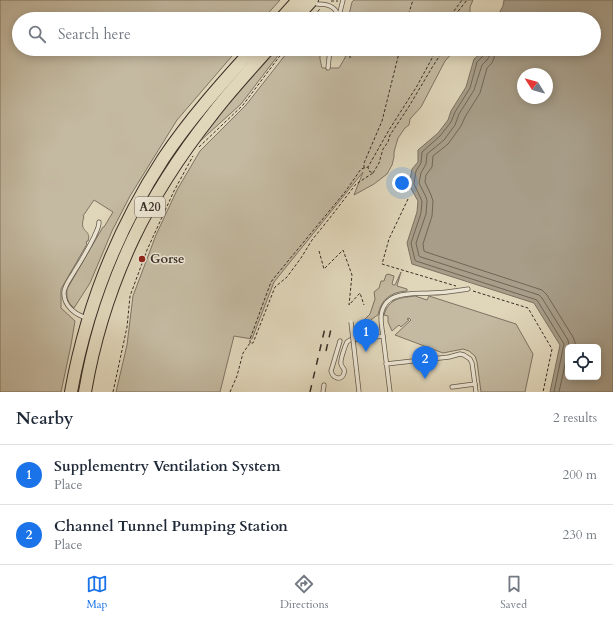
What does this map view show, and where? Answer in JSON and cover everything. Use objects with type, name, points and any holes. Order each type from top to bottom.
[{"type":"highway","points":[[287,12],[298,0]]},
{"type":"highway","points":[[305,12],[318,3]]},
{"type":"highway","points":[[308,12],[318,3]]},
{"type":"highway","name":"A20","points":[[71,392],[81,344],[89,318],[104,274],[126,225],[146,187],[183,131],[247,56]]},
{"type":"highway","name":"A20","points":[[85,392],[94,348],[114,284],[144,219],[172,171],[211,115],[262,56]]},
{"type":"lane","points":[[340,12],[343,0]]},
{"type":"lane","points":[[318,3],[327,4],[336,12]]},
{"type":"lane","points":[[328,68],[329,56]]},
{"type":"lane","points":[[89,318],[78,315],[68,306],[64,296],[64,291],[67,283],[90,245],[98,228],[99,222]]},
{"type":"lane","points":[[390,392],[381,318],[386,304],[392,298],[402,294],[468,289]]},
{"type":"lane","points":[[351,321],[359,392]]},
{"type":"lane","points":[[340,341],[331,371],[332,375],[336,378],[341,378],[344,374],[344,369],[341,363],[347,342],[350,340],[383,336]]},
{"type":"lane","points":[[386,364],[462,354],[470,359],[472,363],[476,392]]},
{"type":"lane","points":[[452,387],[475,384]]},
{"type":"lane","points":[[323,392],[324,385]]},
{"type":"path","points":[[409,12],[413,0]]},
{"type":"path","points":[[453,12],[462,0]]},
{"type":"path","points":[[458,12],[467,0]]},
{"type":"path","points":[[331,1],[338,2]]},
{"type":"path","points":[[196,150],[243,105],[280,56]]},
{"type":"path","points":[[364,168],[364,163],[382,121],[398,56]]},
{"type":"path","points":[[250,343],[250,339],[271,282],[345,192],[361,169],[368,167],[417,86],[433,56]]},
{"type":"path","points":[[230,392],[237,376],[243,353],[250,343],[253,343],[275,287],[287,277],[312,240],[356,184],[373,173],[379,163],[383,149],[388,142],[390,135],[440,56]]},
{"type":"path","points":[[113,392],[127,327],[130,296],[147,250],[171,197],[192,157]]},
{"type":"path","points":[[368,167],[369,171],[373,173]]},
{"type":"path","points":[[408,199],[389,238],[382,264],[528,308],[552,349],[542,392]]},
{"type":"path","points":[[319,251],[324,269],[343,250],[352,275],[349,306],[360,293],[364,306]]},
{"type":"shaded area","points":[[0,0],[280,0],[269,12],[12,12],[12,56],[232,56],[177,120],[130,196],[112,231],[90,283],[74,308],[68,300],[67,289],[113,212],[94,200],[83,216],[83,226],[89,237],[88,241],[61,289],[61,308],[75,321],[61,392],[0,392]]},
{"type":"shaded area","points":[[354,0],[473,0],[470,7],[470,12],[350,12]]},
{"type":"shaded area","points":[[272,56],[278,56],[241,104],[198,143],[217,119],[236,95]]},
{"type":"shaded area","points":[[284,56],[320,56],[322,68],[339,68],[346,56],[449,56],[445,61],[421,107],[410,119],[409,125],[398,138],[392,165],[387,174],[374,184],[354,195],[363,172],[274,282],[252,339],[234,336],[220,392],[116,392],[127,345],[133,296],[156,235],[177,190],[200,151],[246,105]]},
{"type":"shaded area","points":[[401,272],[397,286],[407,289],[407,291],[396,293],[388,297],[379,309],[378,315],[357,334],[357,328],[362,326],[364,320],[370,314],[375,299],[374,292],[379,288],[381,281],[384,281],[386,275],[388,274],[394,276],[392,284],[395,285]]},
{"type":"shaded area","points":[[415,296],[427,300],[429,296],[516,324],[533,354],[525,392],[481,392],[477,362],[475,356],[469,351],[463,349],[443,353],[395,335],[411,320],[409,318],[407,319],[409,320],[401,327],[399,325],[392,331],[388,322],[388,316],[384,315],[386,309],[396,300]]},
{"type":"water","points":[[504,0],[613,0],[613,392],[550,392],[560,345],[534,303],[412,264],[407,243],[417,212],[418,201],[409,185],[412,169],[418,162],[418,150],[438,133],[448,120],[451,111],[466,87],[474,59],[478,56],[601,56],[601,12],[500,12]]},
{"type":"railway","points":[[310,392],[325,328]]},
{"type":"railway","points":[[326,351],[331,329]]},
{"type":"place","name":"Gorse","points":[[142,259]]},
{"type":"place","name":"Supplementry Ventilation System","points":[[366,352]]},
{"type":"place","name":"Channel Tunnel Pumping Station","points":[[425,379]]}]
